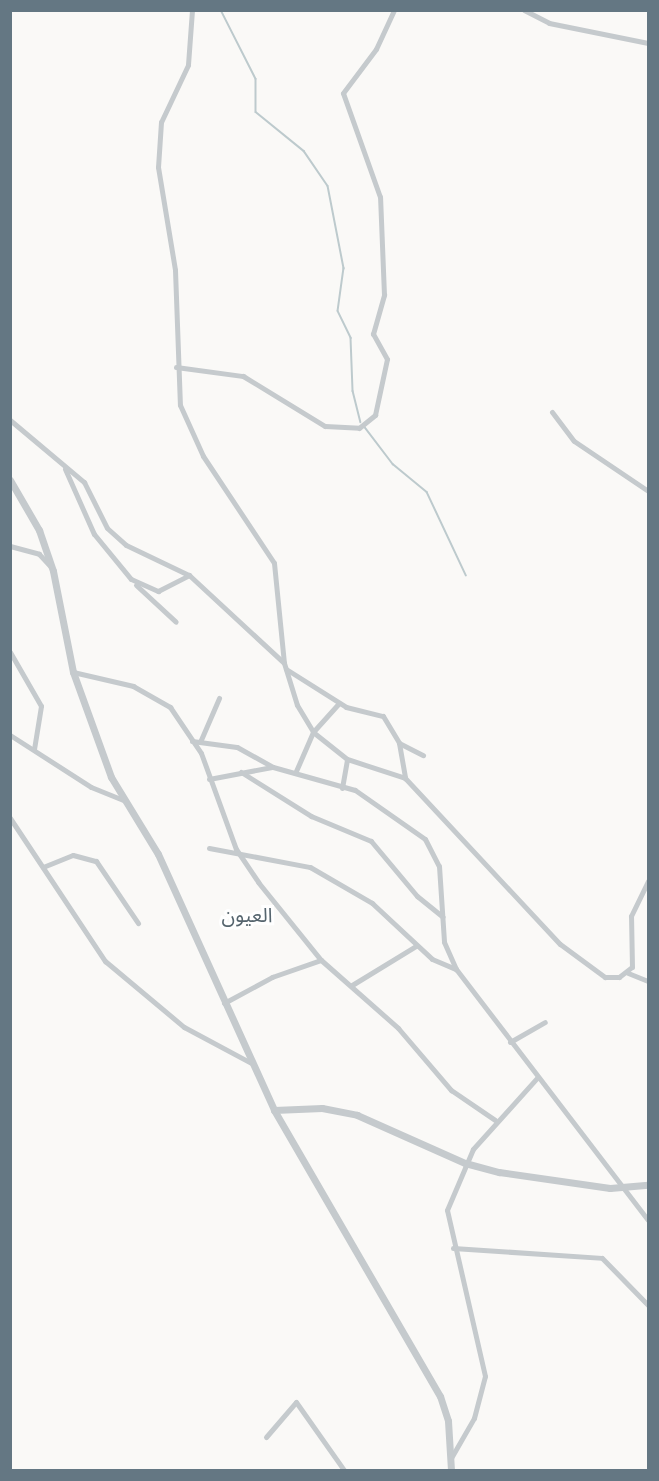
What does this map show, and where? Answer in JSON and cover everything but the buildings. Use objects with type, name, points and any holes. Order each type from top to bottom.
[{"type":"street","points":[[192,10],[188,65],[161,122],[158,167],[175,270],[176,367],[180,405],[203,456],[274,563],[285,666],[297,705],[314,732],[347,759],[405,778],[577,960],[604,977],[628,973],[648,981]]},
{"type":"street","points":[[176,367],[199,366],[243,376],[325,426],[359,428],[375,415],[387,359],[373,334],[384,296],[380,197],[343,93],[376,49],[394,10]]},
{"type":"street","points":[[524,10],[549,23],[648,43]]},
{"type":"street","points":[[552,412],[574,441],[648,491]]},
{"type":"street","points":[[10,420],[84,482],[100,519],[126,545],[189,575],[285,666],[339,703],[376,711],[390,723],[399,743],[405,778]]},
{"type":"street","points":[[63,465],[94,534],[131,579],[176,622]]},
{"type":"street","points":[[10,480],[39,530],[53,571],[73,672],[111,777],[158,854],[273,1110],[440,1396],[451,1470]]},
{"type":"street","points":[[10,546],[39,554],[53,571]]},
{"type":"street","points":[[131,579],[158,591],[189,575]]},
{"type":"street","points":[[10,652],[40,706],[34,749]]},
{"type":"street","points":[[73,672],[150,692],[182,721],[209,779],[236,849],[321,960],[413,1043],[451,1090],[495,1120]]},
{"type":"street","points":[[200,742],[219,698]]},
{"type":"street","points":[[296,771],[314,732],[339,703]]},
{"type":"street","points":[[10,735],[91,787],[128,802]]},
{"type":"street","points":[[192,741],[243,749],[273,767]]},
{"type":"street","points":[[399,743],[423,755]]},
{"type":"street","points":[[342,788],[347,759]]},
{"type":"street","points":[[209,779],[273,767],[296,771],[381,805],[425,839],[439,866],[444,942],[456,969],[537,1078],[648,1220]]},
{"type":"street","points":[[242,772],[311,816],[371,840],[417,896],[443,916]]},
{"type":"street","points":[[10,818],[94,948],[122,978],[202,1038],[251,1064]]},
{"type":"street","points":[[209,848],[236,849],[321,872],[372,903],[416,946],[456,969]]},
{"type":"street","points":[[43,867],[73,855],[96,861],[138,923]]},
{"type":"street","points":[[628,973],[636,956],[631,916],[648,881]]},
{"type":"street","points":[[352,986],[416,946]]},
{"type":"street","points":[[224,1003],[272,976],[321,960]]},
{"type":"street","points":[[510,1042],[545,1022]]},
{"type":"street","points":[[451,1458],[474,1418],[485,1380],[453,1248],[447,1210],[465,1163],[495,1120],[537,1078]]},
{"type":"street","points":[[273,1110],[322,1108],[357,1115],[465,1163],[622,1188],[648,1185]]},
{"type":"street","points":[[453,1248],[595,1256],[648,1305]]},
{"type":"street","points":[[266,1437],[296,1402],[344,1470]]},
{"type":"waterway","points":[[221,10],[256,79],[256,112],[304,151],[328,186],[344,268],[338,311],[351,338],[353,391],[361,422]]},
{"type":"waterway","points":[[364,426],[393,464],[427,492],[466,575]]},
{"type":"district","name":"العيون","points":[[247,915]]}]
